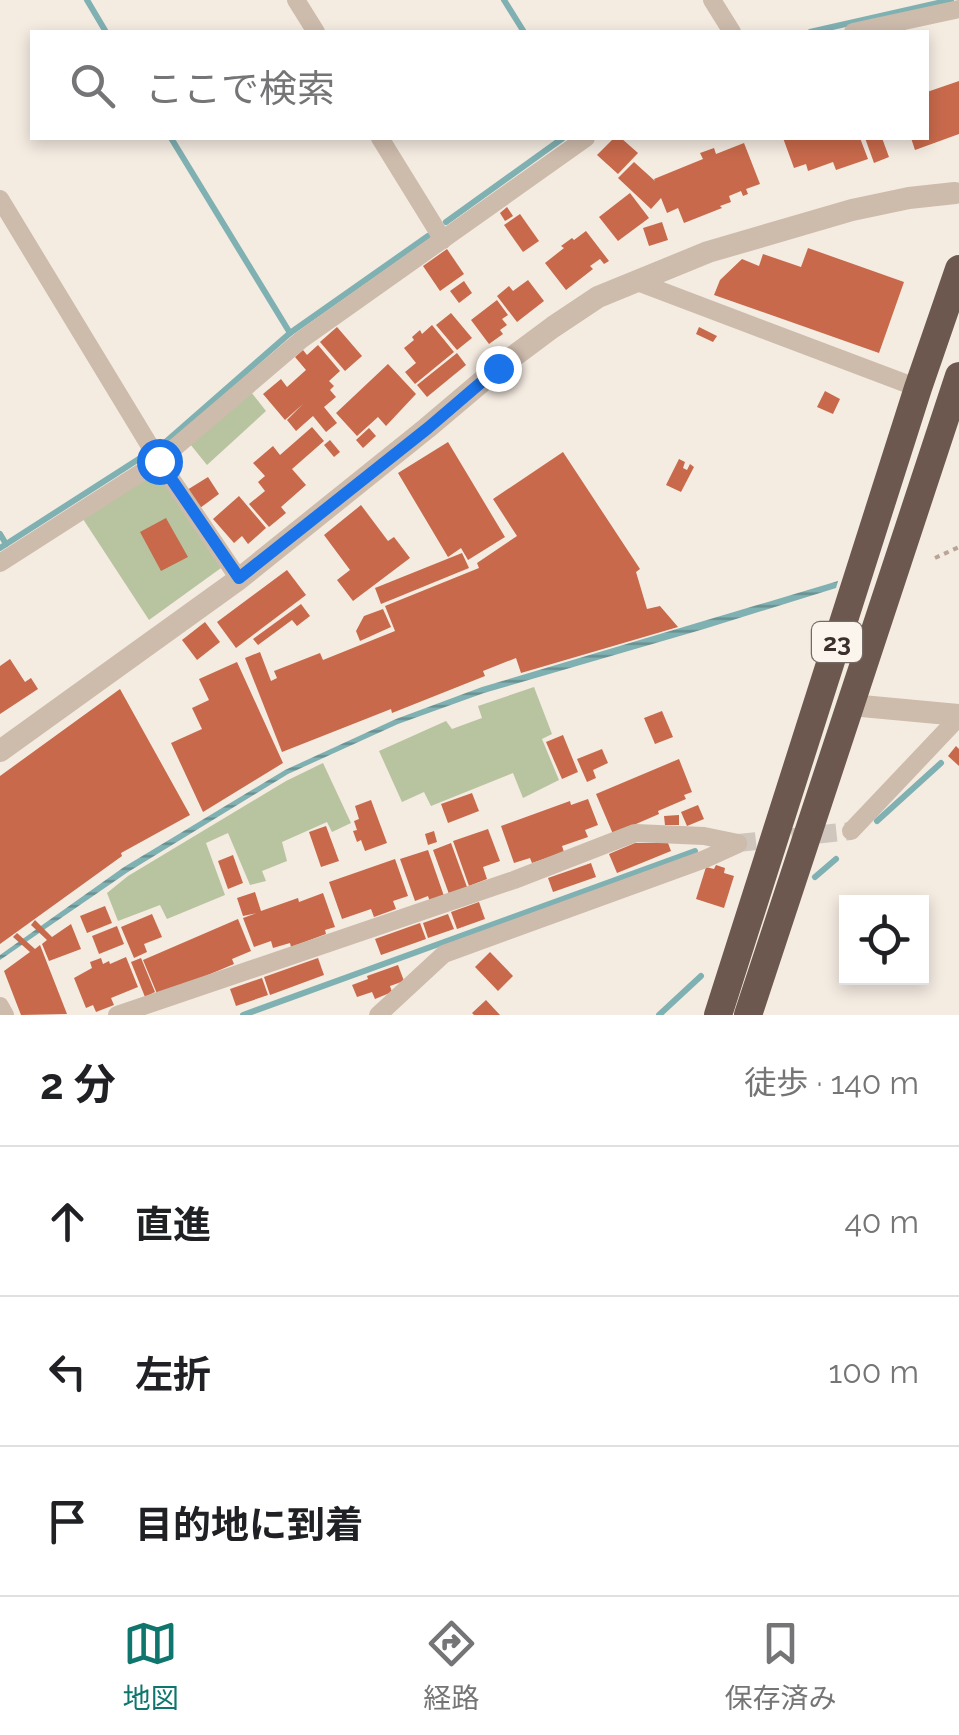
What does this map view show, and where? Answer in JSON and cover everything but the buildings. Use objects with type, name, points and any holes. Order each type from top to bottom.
[{"type":"highway","name":"23","points":[[718,1015],[959,269]]},
{"type":"highway","name":"23","points":[[748,1015],[959,376]]},
{"type":"street","points":[[296,0],[315,30]]},
{"type":"street","points":[[712,0],[731,30]]},
{"type":"street","points":[[862,30],[959,9]]},
{"type":"street","points":[[381,140],[442,240]]},
{"type":"street","points":[[0,563],[159,461],[302,340],[583,140]]},
{"type":"street","points":[[0,751],[239,578],[498,368],[598,297],[708,252],[852,210],[956,193]]},
{"type":"street","points":[[0,199],[159,461],[239,578]]},
{"type":"street","points":[[635,281],[918,388]]},
{"type":"street","points":[[851,705],[959,716]]},
{"type":"street","points":[[851,831],[959,716]]},
{"type":"street","points":[[117,1015],[139,1012],[514,880],[635,832],[704,836],[738,844],[444,954],[378,1015]]},
{"type":"street","points":[[0,1006],[5,1015]]},
{"type":"path","points":[[935,558],[959,546]]},
{"type":"green space","points":[[251,392],[266,411],[207,465],[190,444]]},
{"type":"green space","points":[[155,470],[221,568],[149,620],[83,519]]},
{"type":"green space","points":[[534,687],[552,734],[542,739],[559,780],[523,798],[513,773],[431,806],[424,792],[402,802],[379,751],[446,721],[452,729],[482,718],[478,706]]},
{"type":"green space","points":[[323,763],[351,823],[332,832],[327,822],[282,842],[287,861],[262,871],[266,881],[250,885],[228,833],[206,843],[225,895],[167,919],[160,905],[118,921],[107,893],[128,876]]},
{"type":"water","points":[[838,581],[836,588],[484,693],[398,724],[288,774],[128,872],[0,960],[0,955],[124,867],[285,770],[396,719],[482,687]]},
{"type":"waterway","points":[[87,0],[105,30]]},
{"type":"waterway","points":[[504,0],[523,30]]},
{"type":"waterway","points":[[819,30],[951,0]]},
{"type":"waterway","points":[[172,140],[290,333]]},
{"type":"waterway","points":[[446,222],[560,140]]},
{"type":"waterway","points":[[161,446],[290,333],[428,236]]},
{"type":"waterway","points":[[0,548],[145,455]]},
{"type":"waterway","points":[[0,534],[6,544]]},
{"type":"waterway","points":[[877,821],[941,763]]},
{"type":"waterway","points":[[243,1015],[695,851]]},
{"type":"waterway","points":[[815,877],[836,859]]},
{"type":"waterway","points":[[659,1015],[701,976]]},
{"type":"tunnel","points":[[738,843],[851,831]]},
{"type":"route","points":[[159,461],[239,578],[498,368]]}]
